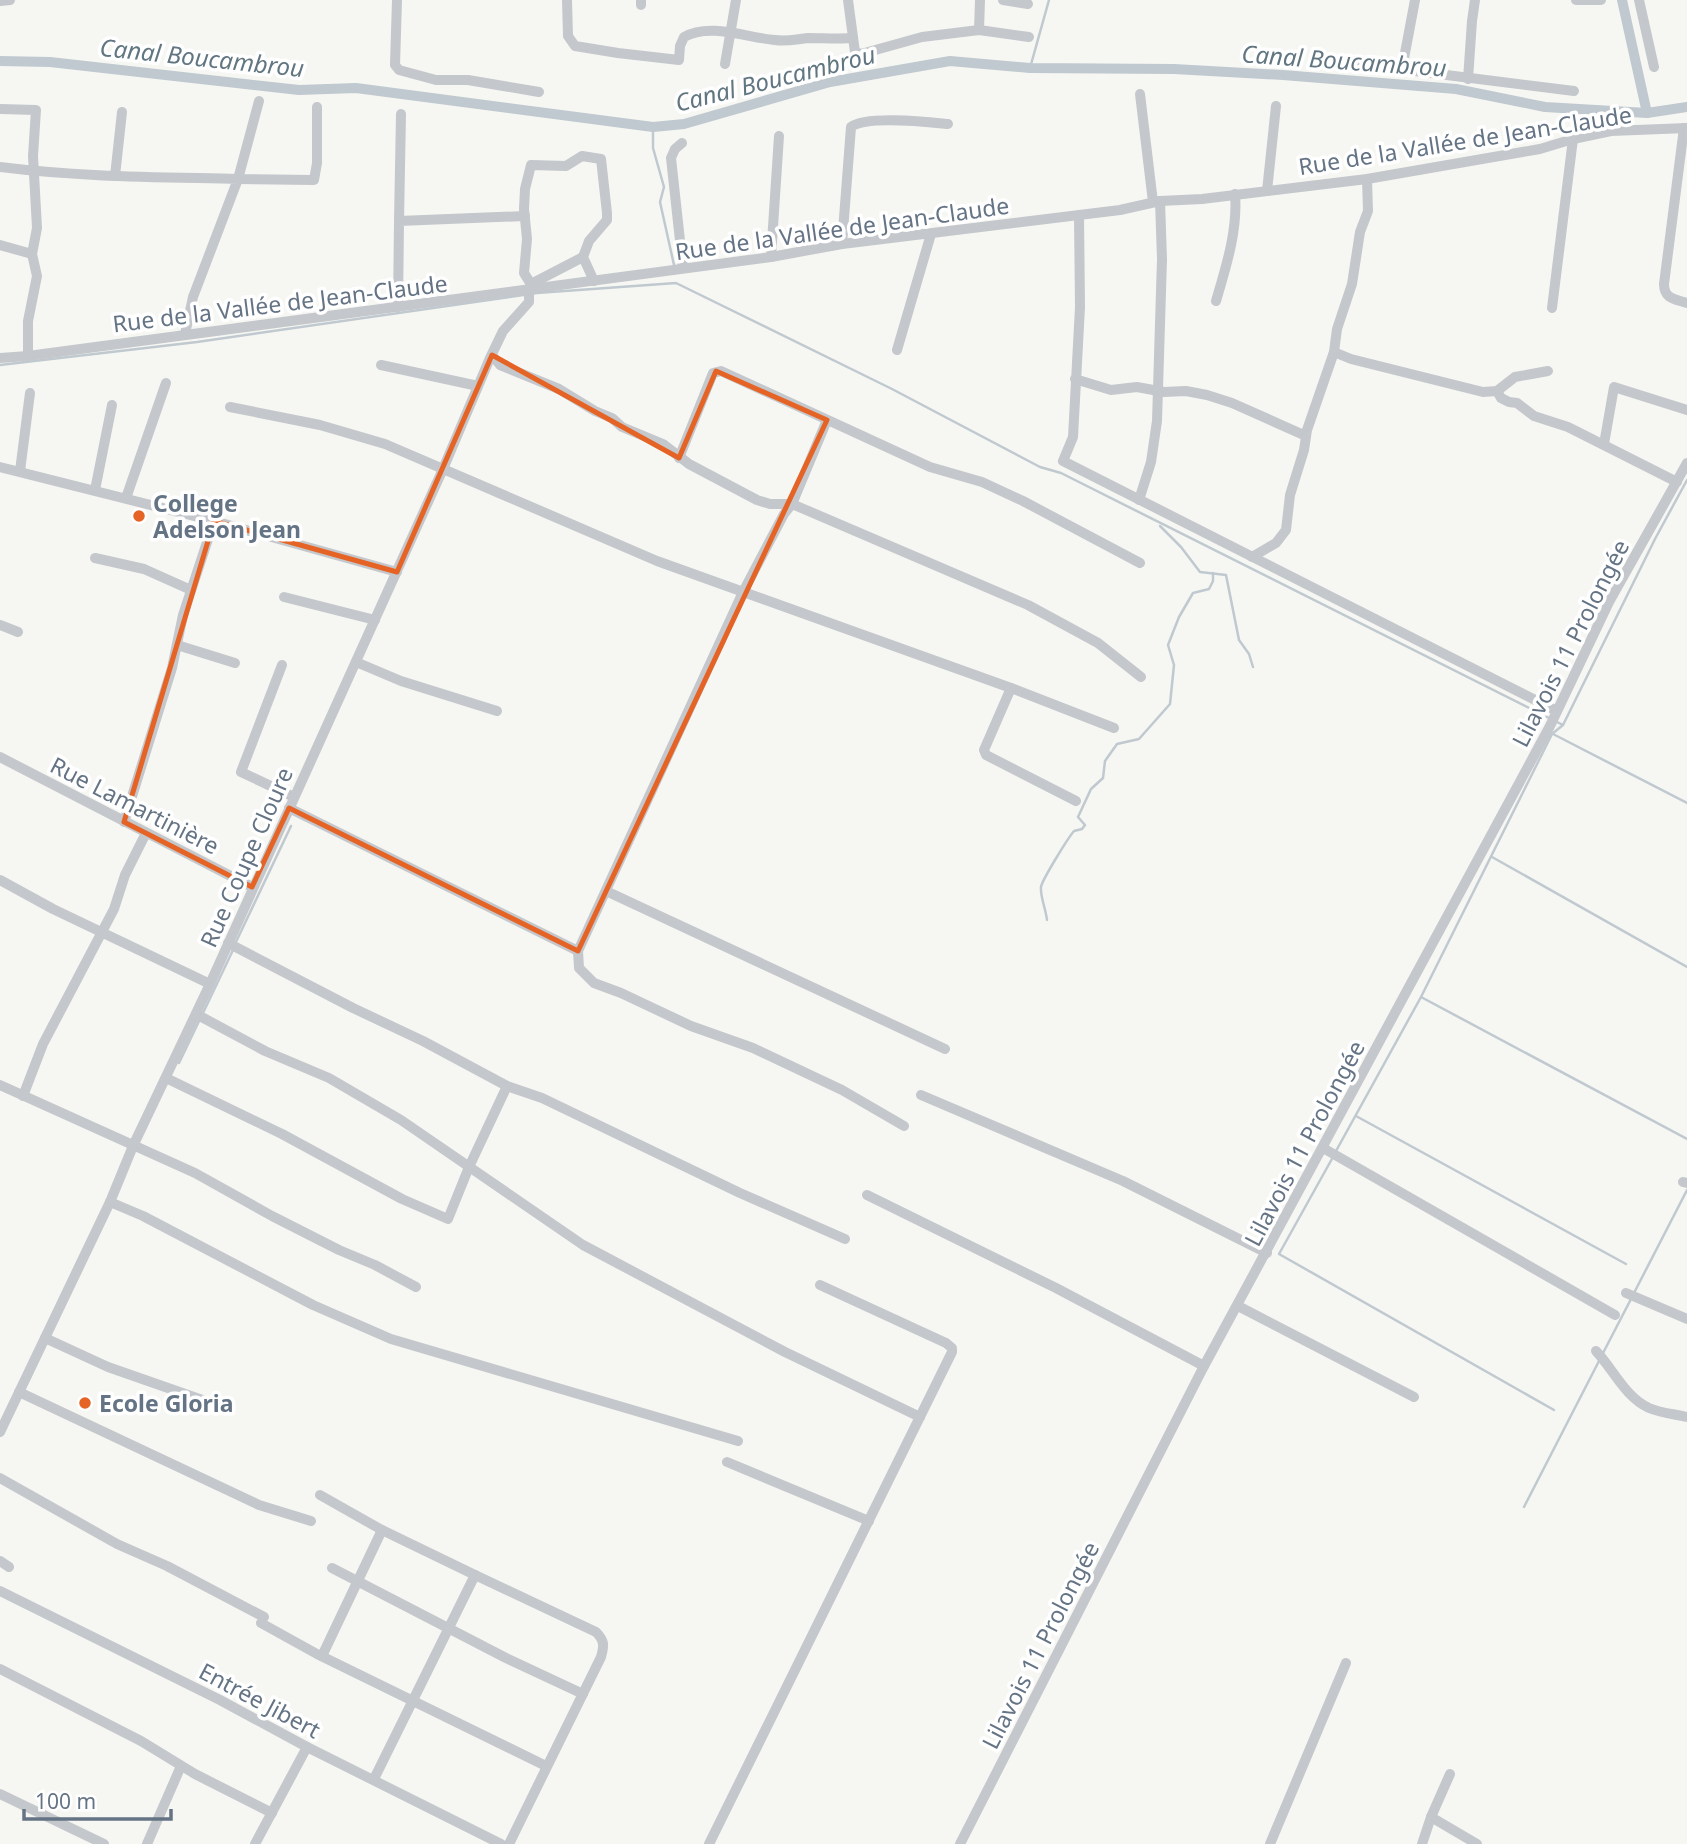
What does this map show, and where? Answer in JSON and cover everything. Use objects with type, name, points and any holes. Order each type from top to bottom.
[{"type":"street","points":[[0,1],[10,0]]},
{"type":"street","points":[[397,0],[395,65],[399,70],[436,80],[468,80],[539,92]]},
{"type":"street","points":[[567,0],[568,36],[575,46],[618,54],[679,60],[680,46],[687,35],[729,32],[774,40],[852,38]]},
{"type":"street","points":[[725,64],[736,0]]},
{"type":"street","points":[[848,0],[855,52],[861,54],[922,37],[979,30],[1029,37]]},
{"type":"street","points":[[979,30],[980,0]]},
{"type":"street","points":[[1003,0],[1028,4]]},
{"type":"street","points":[[1402,69],[1415,0]]},
{"type":"street","points":[[1468,79],[1474,0]]},
{"type":"street","points":[[1576,0],[1601,0]]},
{"type":"street","points":[[1639,0],[1654,67]]},
{"type":"street","points":[[1339,63],[1574,91]]},
{"type":"street","points":[[1139,500],[1155,442],[1162,259],[1140,94]]},
{"type":"street","points":[[185,334],[193,297],[238,179],[259,102]]},
{"type":"street","points":[[1267,191],[1276,106]]},
{"type":"street","points":[[0,167],[115,176],[314,180],[317,163],[317,107]]},
{"type":"street","points":[[0,108],[36,110],[34,171],[37,228],[32,254],[37,276],[28,321],[28,356]]},
{"type":"street","points":[[115,176],[122,112]]},
{"type":"street","points":[[398,307],[401,114]]},
{"type":"street","points":[[842,244],[851,127],[863,122],[948,124]]},
{"type":"street","points":[[1686,128],[1664,292],[1667,297],[1687,303]]},
{"type":"street","name":"Rue de la Vallée de Jean-Claude","points":[[0,358],[531,291],[771,257],[842,244],[1119,210],[1156,202],[1367,179],[1540,149],[1611,131],[1686,128]]},
{"type":"street","points":[[771,257],[779,136]]},
{"type":"street","points":[[1552,308],[1573,139]]},
{"type":"street","points":[[682,142],[671,158],[684,268]]},
{"type":"street","points":[[582,156],[601,159],[607,220],[595,231],[583,257],[531,291],[524,272],[527,239],[525,216],[525,189],[531,165],[566,166],[582,156]]},
{"type":"street","points":[[1252,557],[1276,543],[1286,530],[1290,495],[1352,285],[1360,232],[1368,211],[1367,179]]},
{"type":"street","points":[[1216,301],[1234,232],[1237,211],[1235,194]]},
{"type":"street","points":[[1079,215],[1080,307],[1073,437],[1063,461],[1557,711]]},
{"type":"street","points":[[399,221],[525,216]]},
{"type":"street","points":[[897,350],[931,234]]},
{"type":"street","points":[[0,245],[32,254]]},
{"type":"street","points":[[583,257],[594,281]]},
{"type":"street","name":"Rue Coupe Cloure","points":[[0,1432],[210,984],[503,331],[531,291]]},
{"type":"street","points":[[1334,352],[1483,393],[1497,391],[1515,377],[1548,371]]},
{"type":"street","points":[[492,355],[500,365],[559,389],[612,418],[622,427],[663,444],[679,458],[757,500],[770,504],[792,504],[1028,604],[1098,643],[1141,677]]},
{"type":"street","points":[[381,365],[478,386]]},
{"type":"street","points":[[679,458],[695,414],[716,371],[930,467],[982,482],[1140,563]]},
{"type":"street","points":[[1075,379],[1111,390],[1137,387],[1207,395],[1232,403],[1306,436]]},
{"type":"street","points":[[126,498],[166,383]]},
{"type":"street","points":[[1604,444],[1614,387],[1687,410]]},
{"type":"street","points":[[1497,391],[1501,398],[1517,403],[1534,416],[1568,427],[1677,482]]},
{"type":"street","points":[[20,471],[30,393]]},
{"type":"street","points":[[95,490],[112,405]]},
{"type":"street","points":[[230,407],[320,425],[385,444],[657,561],[1114,727]]},
{"type":"street","points":[[827,420],[792,504],[786,510],[743,592],[578,951],[579,968],[594,983],[691,1026],[753,1048],[842,1090],[904,1126]]},
{"type":"street","name":"Lilavois 11 Prolongée","points":[[960,1844],[1204,1366],[1550,726],[1609,602],[1687,463]]},
{"type":"street","points":[[0,467],[214,521],[397,572]]},
{"type":"street","points":[[124,822],[159,714],[183,615],[214,521]]},
{"type":"street","points":[[95,558],[144,569],[191,590]]},
{"type":"street","points":[[284,597],[375,620]]},
{"type":"street","points":[[0,625],[18,632]]},
{"type":"street","points":[[177,645],[235,663]]},
{"type":"street","points":[[355,662],[401,681],[497,711]]},
{"type":"street","points":[[282,665],[241,772],[295,797]]},
{"type":"street","points":[[1011,688],[984,750],[986,755],[1076,801]]},
{"type":"street","name":"Rue Lamartinière","points":[[0,757],[252,887]]},
{"type":"street","points":[[289,808],[578,951]]},
{"type":"street","points":[[23,1096],[43,1044],[114,909],[125,875],[146,833]]},
{"type":"street","points":[[0,880],[100,932],[210,984]]},
{"type":"street","points":[[606,891],[945,1049]]},
{"type":"street","points":[[228,943],[507,1086],[542,1098],[740,1193],[845,1239]]},
{"type":"street","points":[[196,1014],[265,1052],[360,1096],[583,1245],[785,1352],[920,1417]]},
{"type":"street","points":[[166,1078],[282,1134],[402,1199],[448,1219],[507,1086]]},
{"type":"street","points":[[0,1084],[195,1173],[272,1216],[416,1287]]},
{"type":"street","points":[[921,1095],[1123,1181],[1267,1253]]},
{"type":"street","points":[[1323,1148],[1615,1315]]},
{"type":"street","points":[[867,1195],[1056,1288],[1204,1366]]},
{"type":"street","points":[[110,1202],[143,1216],[313,1305],[391,1339],[738,1441]]},
{"type":"street","points":[[709,1844],[950,1357],[950,1346],[820,1285]]},
{"type":"street","points":[[1626,1293],[1687,1319]]},
{"type":"street","points":[[1238,1306],[1414,1397]]},
{"type":"street","points":[[45,1338],[108,1367],[211,1403]]},
{"type":"street","points":[[1596,1351],[1612,1368],[1621,1384],[1642,1404],[1687,1417]]},
{"type":"street","points":[[19,1392],[259,1505],[311,1521]]},
{"type":"street","points":[[727,1462],[869,1521]]},
{"type":"street","points":[[0,1478],[117,1544],[167,1566],[322,1656],[546,1766]]},
{"type":"street","points":[[320,1494],[382,1530],[585,1627],[603,1639],[601,1657],[509,1844]]},
{"type":"street","points":[[322,1656],[382,1530]]},
{"type":"street","points":[[0,1560],[9,1567]]},
{"type":"street","points":[[332,1568],[448,1629],[583,1694]]},
{"type":"street","points":[[374,1779],[475,1575]]},
{"type":"street","name":"Entrée Jibert","points":[[0,1591],[498,1843]]},
{"type":"street","points":[[1270,1844],[1346,1662]]},
{"type":"street","points":[[0,1669],[141,1741],[181,1766],[272,1813]]},
{"type":"street","points":[[255,1844],[307,1747]]},
{"type":"street","points":[[147,1844],[181,1766]]},
{"type":"street","points":[[1422,1844],[1450,1774]]},
{"type":"street","points":[[0,1794],[104,1844]]},
{"type":"street","points":[[1431,1816],[1477,1844]]},
{"type":"highlighted area","points":[[492,355],[679,458],[716,371],[827,420],[578,951],[289,808],[252,887],[124,822],[214,521],[397,572]]},
{"type":"waterway","points":[[1030,68],[1049,0]]},
{"type":"waterway","points":[[1622,0],[1647,113]]},
{"type":"waterway","name":"Canal Boucambrou","points":[[0,61],[50,62],[299,90],[356,88],[653,127],[684,124],[830,82],[950,61],[1030,68],[1174,69],[1283,75],[1456,89],[1545,107],[1647,113],[1687,107]]},
{"type":"waterway","points":[[653,127],[653,148],[664,187],[660,202],[674,265]]},
{"type":"waterway","points":[[0,365],[197,342],[537,293],[676,283],[892,389],[1040,467],[1061,473],[1551,719]]},
{"type":"waterway","points":[[1336,1151],[1421,997],[1552,734],[1563,725],[1687,480]]},
{"type":"waterway","points":[[1160,526],[1200,572],[1226,575],[1239,640],[1249,654],[1253,667]]},
{"type":"waterway","points":[[1047,920],[1041,895],[1042,883],[1071,835],[1085,825],[1078,817],[1091,789],[1103,778],[1105,761],[1117,744],[1139,739],[1170,704],[1174,665],[1168,645],[1179,617],[1193,593],[1209,589],[1213,573]]},
{"type":"waterway","points":[[1557,722],[1563,725]]},
{"type":"waterway","points":[[1553,734],[1687,803]]},
{"type":"waterway","points":[[235,944],[291,826]]},
{"type":"waterway","points":[[1492,857],[1687,967]]},
{"type":"waterway","points":[[203,1013],[233,950]]},
{"type":"waterway","points":[[1421,997],[1687,1139]]},
{"type":"waterway","points":[[179,1063],[200,1019]]},
{"type":"waterway","points":[[1356,1116],[1626,1264]]},
{"type":"waterway","points":[[1333,1157],[1279,1254],[1554,1410]]},
{"type":"waterway","points":[[1634,1293],[1687,1190]]},
{"type":"waterway","points":[[1602,1355],[1631,1299]]},
{"type":"waterway","points":[[1524,1507],[1599,1361]]},
{"type":"place","name":"College Adelson Jean","points":[[139,516]]},
{"type":"place","name":"Ecole Gloria","points":[[85,1403]]}]
